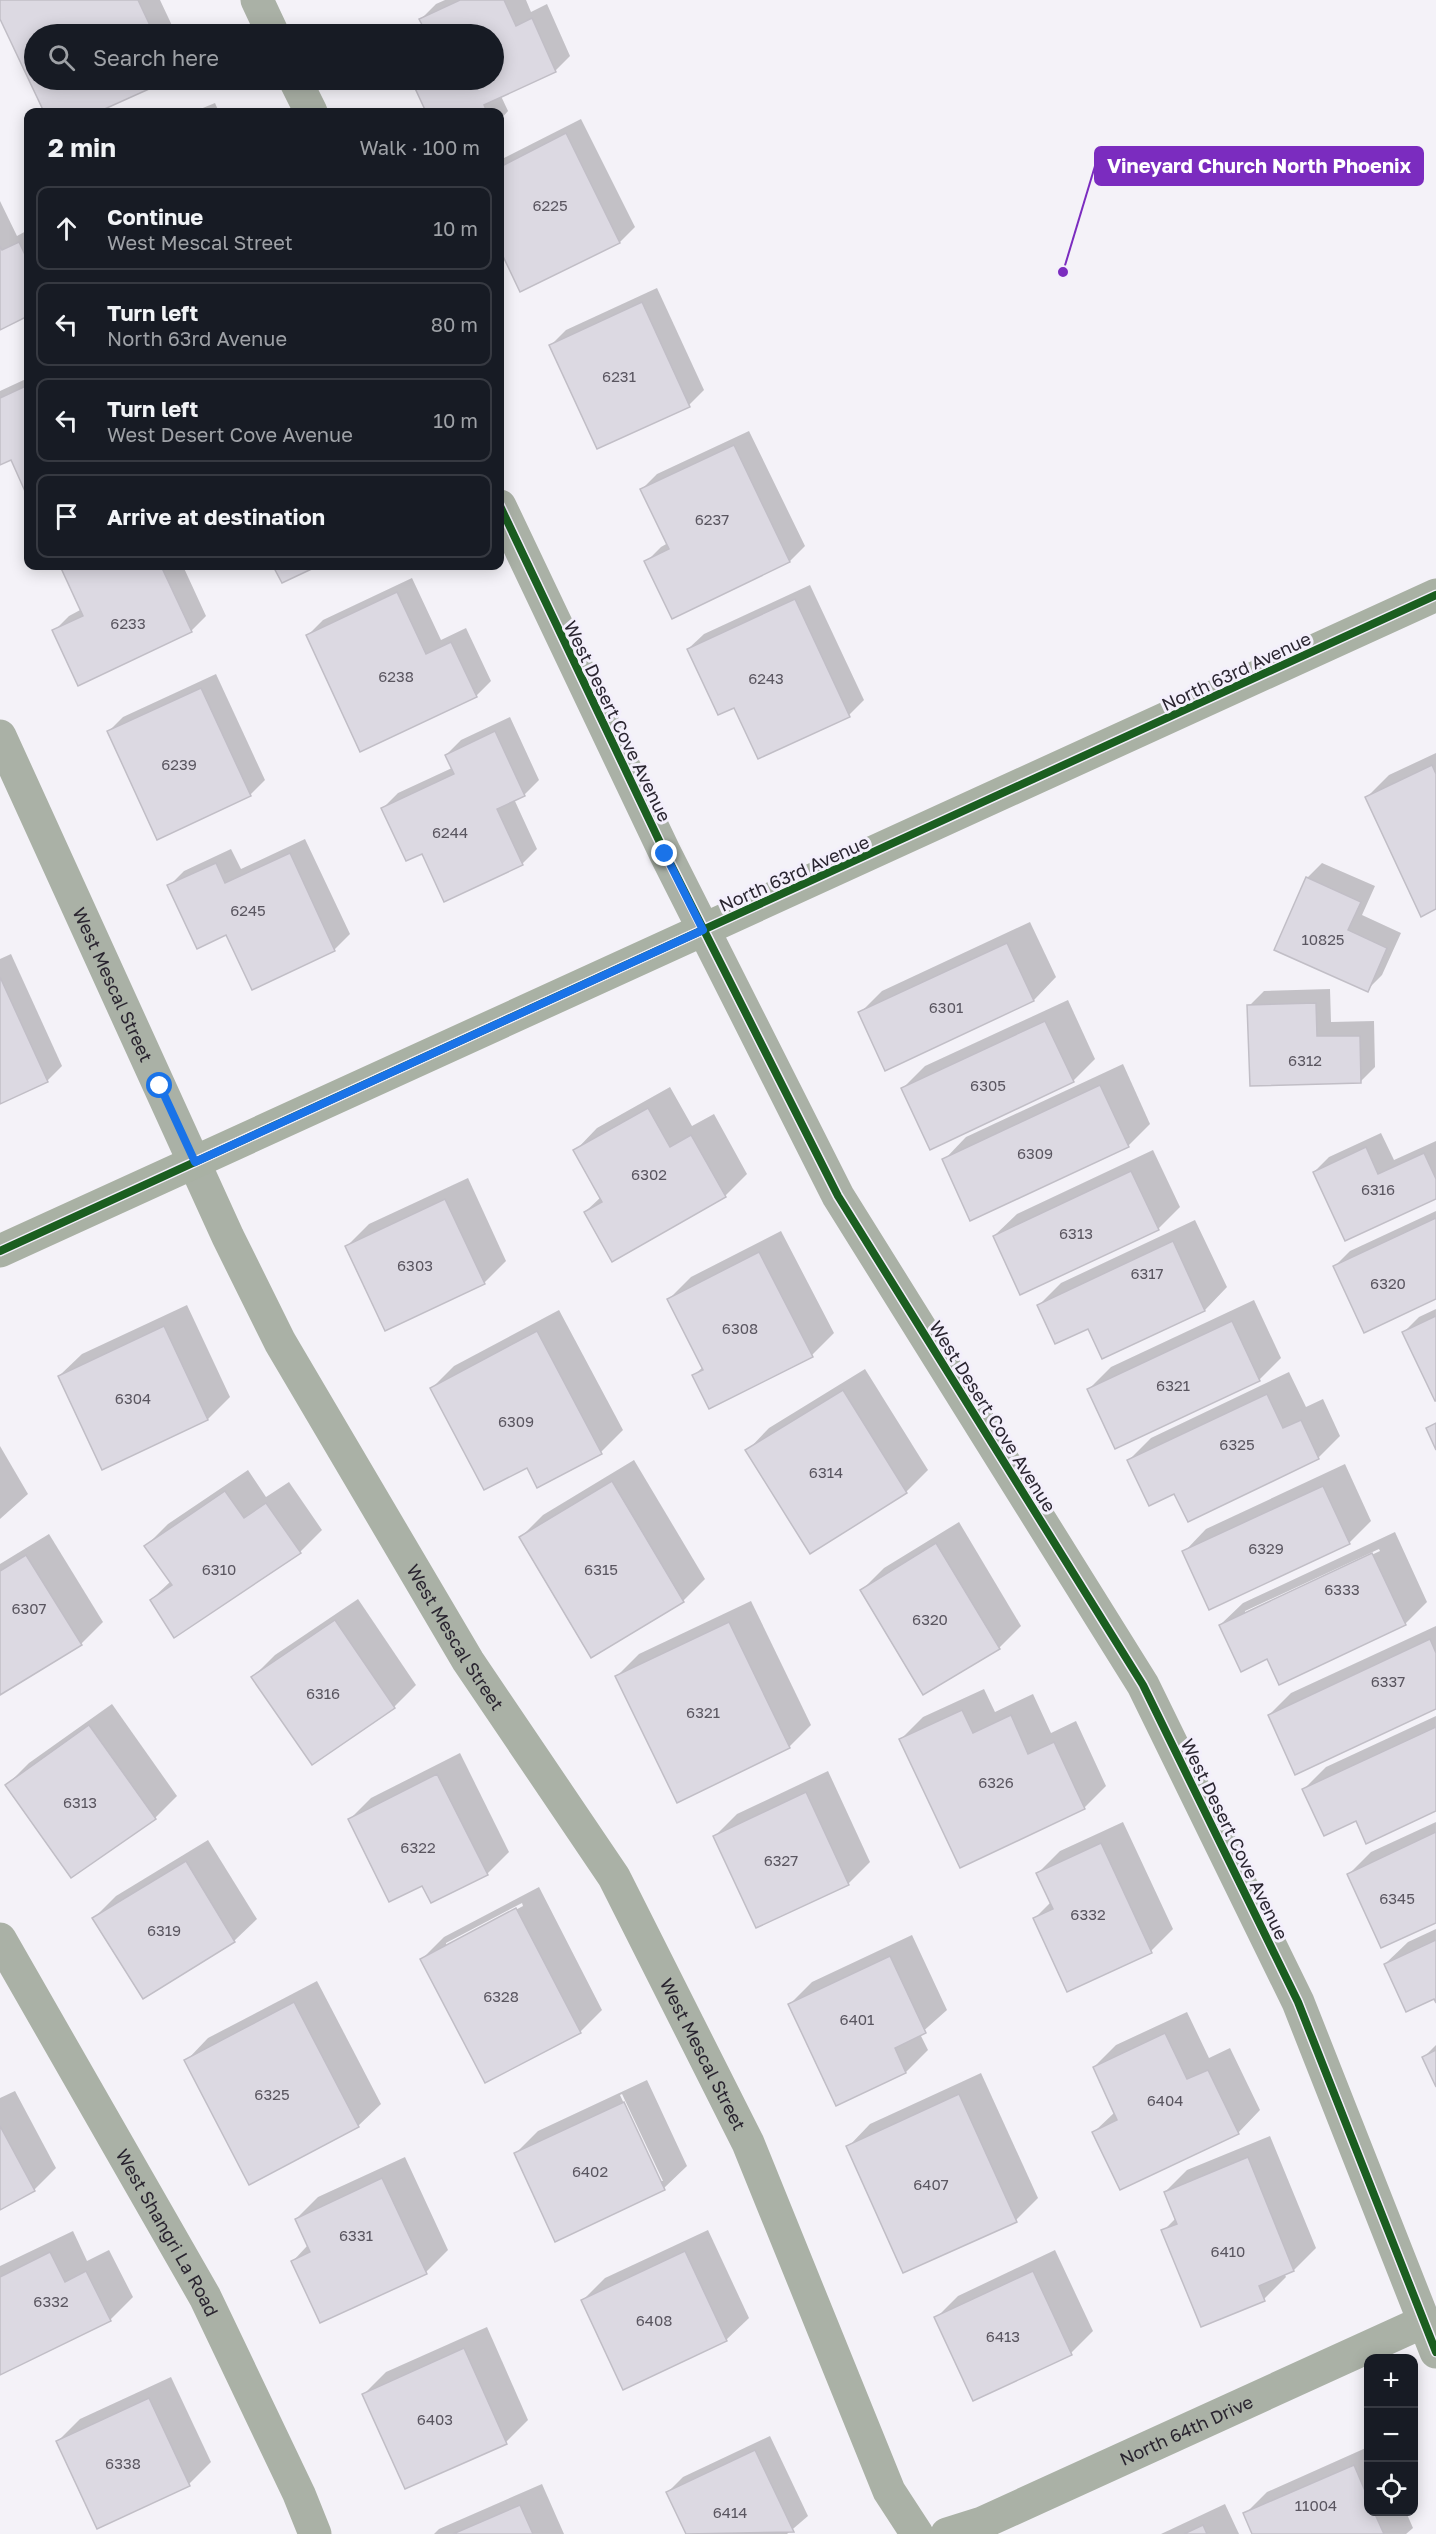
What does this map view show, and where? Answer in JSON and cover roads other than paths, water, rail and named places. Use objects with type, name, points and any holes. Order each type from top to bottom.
[{"type":"street","points":[[257,0],[268,24]]},
{"type":"street","points":[[300,90],[309,108]]},
{"type":"street","name":"West Desert Cove Avenue","points":[[504,514],[703,930],[838,1196],[1143,1685],[1298,2002],[1436,2352]]},
{"type":"street","name":"North 63rd Avenue","points":[[0,1251],[1436,596]]},
{"type":"street","name":"West Mescal Street","points":[[0,736],[238,1258],[280,1342],[468,1661],[614,1877],[748,2143],[889,2492],[917,2534]]},
{"type":"street","name":"West Shangri La Road","points":[[0,1939],[205,2297],[299,2494],[315,2534]]},
{"type":"street","name":"North 64th Drive","points":[[947,2534],[993,2518],[1423,2322]]},
{"type":"place","name":"Vineyard Church North Phoenix","points":[[1063,272]]}]
